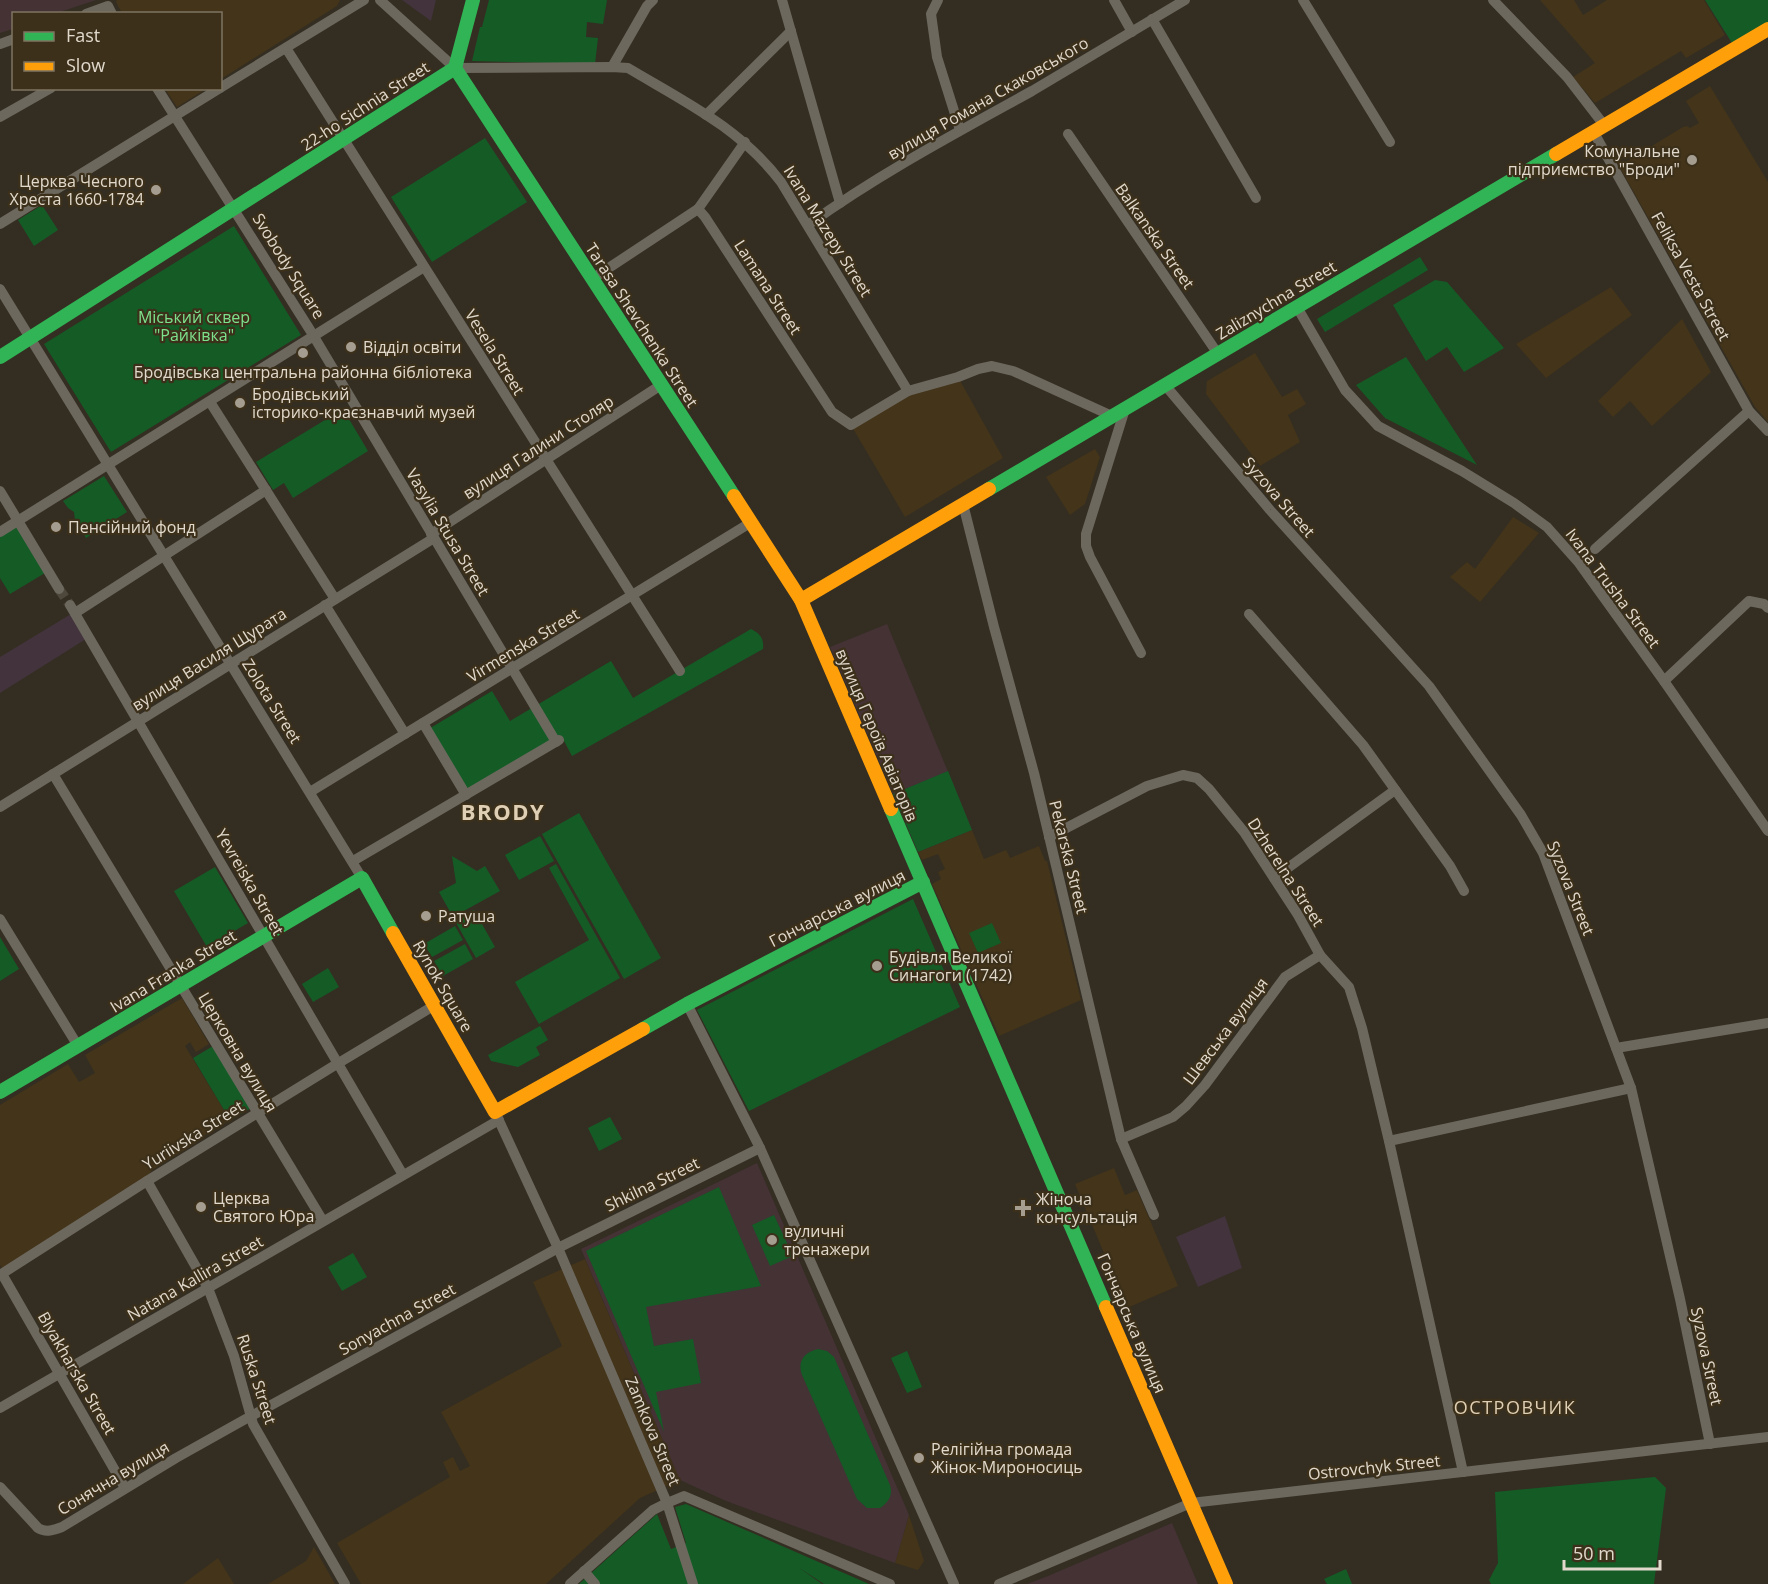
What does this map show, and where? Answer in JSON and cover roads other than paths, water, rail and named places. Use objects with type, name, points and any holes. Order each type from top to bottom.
[{"type":"main road","name":"22-ho Sichnia Street","points":[[234,209],[455,68],[472,0]]},
{"type":"main road","name":"Zaliznychna Street","points":[[801,600],[1768,29]]},
{"type":"main road","name":"Tarasa Shevchenka Street","points":[[455,68],[801,600]]},
{"type":"main road","name":"Svobody Square","points":[[0,357],[234,209]]},
{"type":"main road","name":"вулиця Героїв Авіаторів","points":[[801,600],[923,882]]},
{"type":"main road","name":"Ivana Franka Street","points":[[0,1092],[362,878]]},
{"type":"main road","name":"Rynok Square","points":[[362,878],[497,1116]]},
{"type":"main road","name":"Гончарська вулиця","points":[[687,1004],[923,882],[1226,1584]]},
{"type":"main road","points":[[497,1116],[687,1004]]},
{"type":"street","points":[[222,87],[364,0]]},
{"type":"street","points":[[380,0],[455,68]]},
{"type":"street","points":[[612,67],[647,6],[653,0]]},
{"type":"street","points":[[782,0],[840,202]]},
{"type":"street","points":[[938,0],[932,14],[937,57],[960,130]]},
{"type":"street","points":[[1114,0],[1132,32]]},
{"type":"street","name":"вулиця Романа Скаковського","points":[[808,225],[840,202],[960,130],[1032,91],[1185,0]]},
{"type":"street","points":[[1303,0],[1390,142]]},
{"type":"street","name":"Feliksa Vesta Street","points":[[1493,0],[1567,77],[1598,128],[1749,411],[1768,432]]},
{"type":"street","points":[[92,12],[108,6],[111,12]]},
{"type":"street","points":[[1152,19],[1256,198]]},
{"type":"street","points":[[706,115],[791,31]]},
{"type":"street","name":"Vesela Street","points":[[286,48],[680,671]]},
{"type":"street","name":"Ivana Mazepy Street","points":[[455,68],[627,68],[706,115],[745,142],[776,175],[908,391]]},
{"type":"street","points":[[0,117],[47,90]]},
{"type":"street","points":[[158,90],[234,209]]},
{"type":"street","points":[[0,224],[217,90]]},
{"type":"street","name":"Balkanska Street","points":[[1068,134],[1218,354]]},
{"type":"street","points":[[592,279],[698,209],[745,142]]},
{"type":"street","name":"Svobody Square","points":[[0,532],[314,336],[234,209]]},
{"type":"street","name":"Lamana Street","points":[[698,209],[832,412],[851,425],[908,391]]},
{"type":"street","points":[[314,336],[424,267]]},
{"type":"street","points":[[0,289],[108,464]]},
{"type":"street","name":"Ivana Trusha Street","points":[[1297,307],[1345,390],[1378,426],[1462,471],[1514,503],[1547,527],[1579,563],[1768,831]]},
{"type":"street","name":"Vasylia Stusa Street","points":[[314,336],[534,707],[557,741],[466,795]]},
{"type":"street","points":[[908,391],[992,366],[1013,371],[1112,416]]},
{"type":"street","name":"вулиця Галини Столяр","points":[[433,536],[661,385]]},
{"type":"street","name":"Syzova Street","points":[[1165,385],[1270,510],[1429,686],[1521,815],[1544,853],[1631,1088],[1680,1299],[1710,1444]]},
{"type":"street","points":[[210,402],[335,599]]},
{"type":"street","points":[[1125,409],[1086,534],[1086,546],[1141,653]]},
{"type":"street","points":[[1594,549],[1749,411]]},
{"type":"street","name":"Zolota Street","points":[[108,464],[362,878]]},
{"type":"street","points":[[165,556],[266,490]]},
{"type":"street","points":[[0,491],[59,589]]},
{"type":"street","name":"Pekarska Street","points":[[963,504],[1049,837],[1120,1139],[1154,1215]]},
{"type":"street","name":"Virmenska Street","points":[[310,792],[750,523]]},
{"type":"street","name":"вулиця Василя Щурата","points":[[0,807],[433,536]]},
{"type":"street","name":"Yevreiska Street","points":[[165,556],[72,609],[403,1175]]},
{"type":"street","points":[[1664,681],[1749,601],[1764,604],[1768,608]]},
{"type":"street","points":[[325,605],[405,734]]},
{"type":"street","points":[[1249,615],[1363,745],[1449,866],[1464,891]]},
{"type":"street","points":[[353,861],[466,795],[423,723]]},
{"type":"street","name":"Церковна вулиця","points":[[53,774],[323,1221]]},
{"type":"street","name":"Dzherelna Street","points":[[1049,837],[1147,786],[1183,774],[1197,778],[1209,789],[1244,832],[1298,915],[1320,955],[1349,987],[1362,1028],[1389,1141],[1463,1472]]},
{"type":"street","points":[[1274,878],[1395,790]]},
{"type":"street","points":[[0,919],[78,1046]]},
{"type":"street","name":"Шевська вулиця","points":[[1120,1139],[1173,1117],[1186,1106],[1205,1085],[1285,977],[1320,955]]},
{"type":"street","points":[[687,1004],[760,1148],[954,1584]]},
{"type":"street","name":"Yuriivska Street","points":[[1,1274],[147,1181],[435,1005]]},
{"type":"street","points":[[1616,1048],[1768,1023]]},
{"type":"street","points":[[1389,1141],[1631,1088]]},
{"type":"street","name":"Natana Kallira Street","points":[[0,1408],[403,1175],[497,1116]]},
{"type":"street","name":"Rynok Square","points":[[497,1116],[558,1248]]},
{"type":"street","name":"Shkilna Street","points":[[558,1248],[760,1148]]},
{"type":"street","name":"Ruska Street","points":[[147,1181],[208,1288],[234,1356],[253,1424],[345,1584]]},
{"type":"street","name":"Sonyachna Street","points":[[251,1416],[558,1248]]},
{"type":"street","name":"Zamkova Street","points":[[558,1248],[668,1503],[684,1496],[890,1584]]},
{"type":"street","name":"Blyakharska Street","points":[[1,1274],[125,1488]]},
{"type":"street","name":"Сонячна вулиця","points":[[0,1487],[32,1523],[42,1531],[49,1531],[62,1527],[251,1416]]},
{"type":"street","name":"Ostrovchyk Street","points":[[999,1584],[1191,1503],[1768,1437]]},
{"type":"street","points":[[570,1584],[653,1510],[668,1503],[693,1584]]},
{"type":"street","points":[[584,1571],[595,1584]]},
{"type":"tunnel","points":[[59,589],[70,605]]},
{"type":"place","name":"Комунальне підприємство \"Броди\"","points":[[1692,160]]},
{"type":"place","name":"Церква Чесного Хреста 1660-1784","points":[[156,190]]},
{"type":"place","name":"Відділ освіти","points":[[351,347]]},
{"type":"place","name":"Бродівська центральна районна бібліотека","points":[[303,353]]},
{"type":"place","name":"Бродівський історико-краєзнавчий музей","points":[[240,403]]},
{"type":"place","name":"Пенсійний фонд","points":[[56,527]]},
{"type":"place","name":"Ратуша","points":[[426,916]]},
{"type":"place","name":"Будівля Великої Синагоги (1742)","points":[[877,966]]},
{"type":"place","name":"Церква Святого Юра","points":[[201,1207]]},
{"type":"place","name":"Жіноча консультація","points":[[1023,1208]]},
{"type":"place","name":"вуличні тренажери","points":[[772,1240]]},
{"type":"place","name":"Релігійна громада Жінок-Мироносиць","points":[[919,1458]]},
{"type":"district","name":"BRODY","points":[[503,811]]},
{"type":"district","name":"ОСТРОВЧИК","points":[[1515,1407]]},
{"type":"park label","name":"Міський сквер \"Райківка\"","points":[[194,326]]}]
